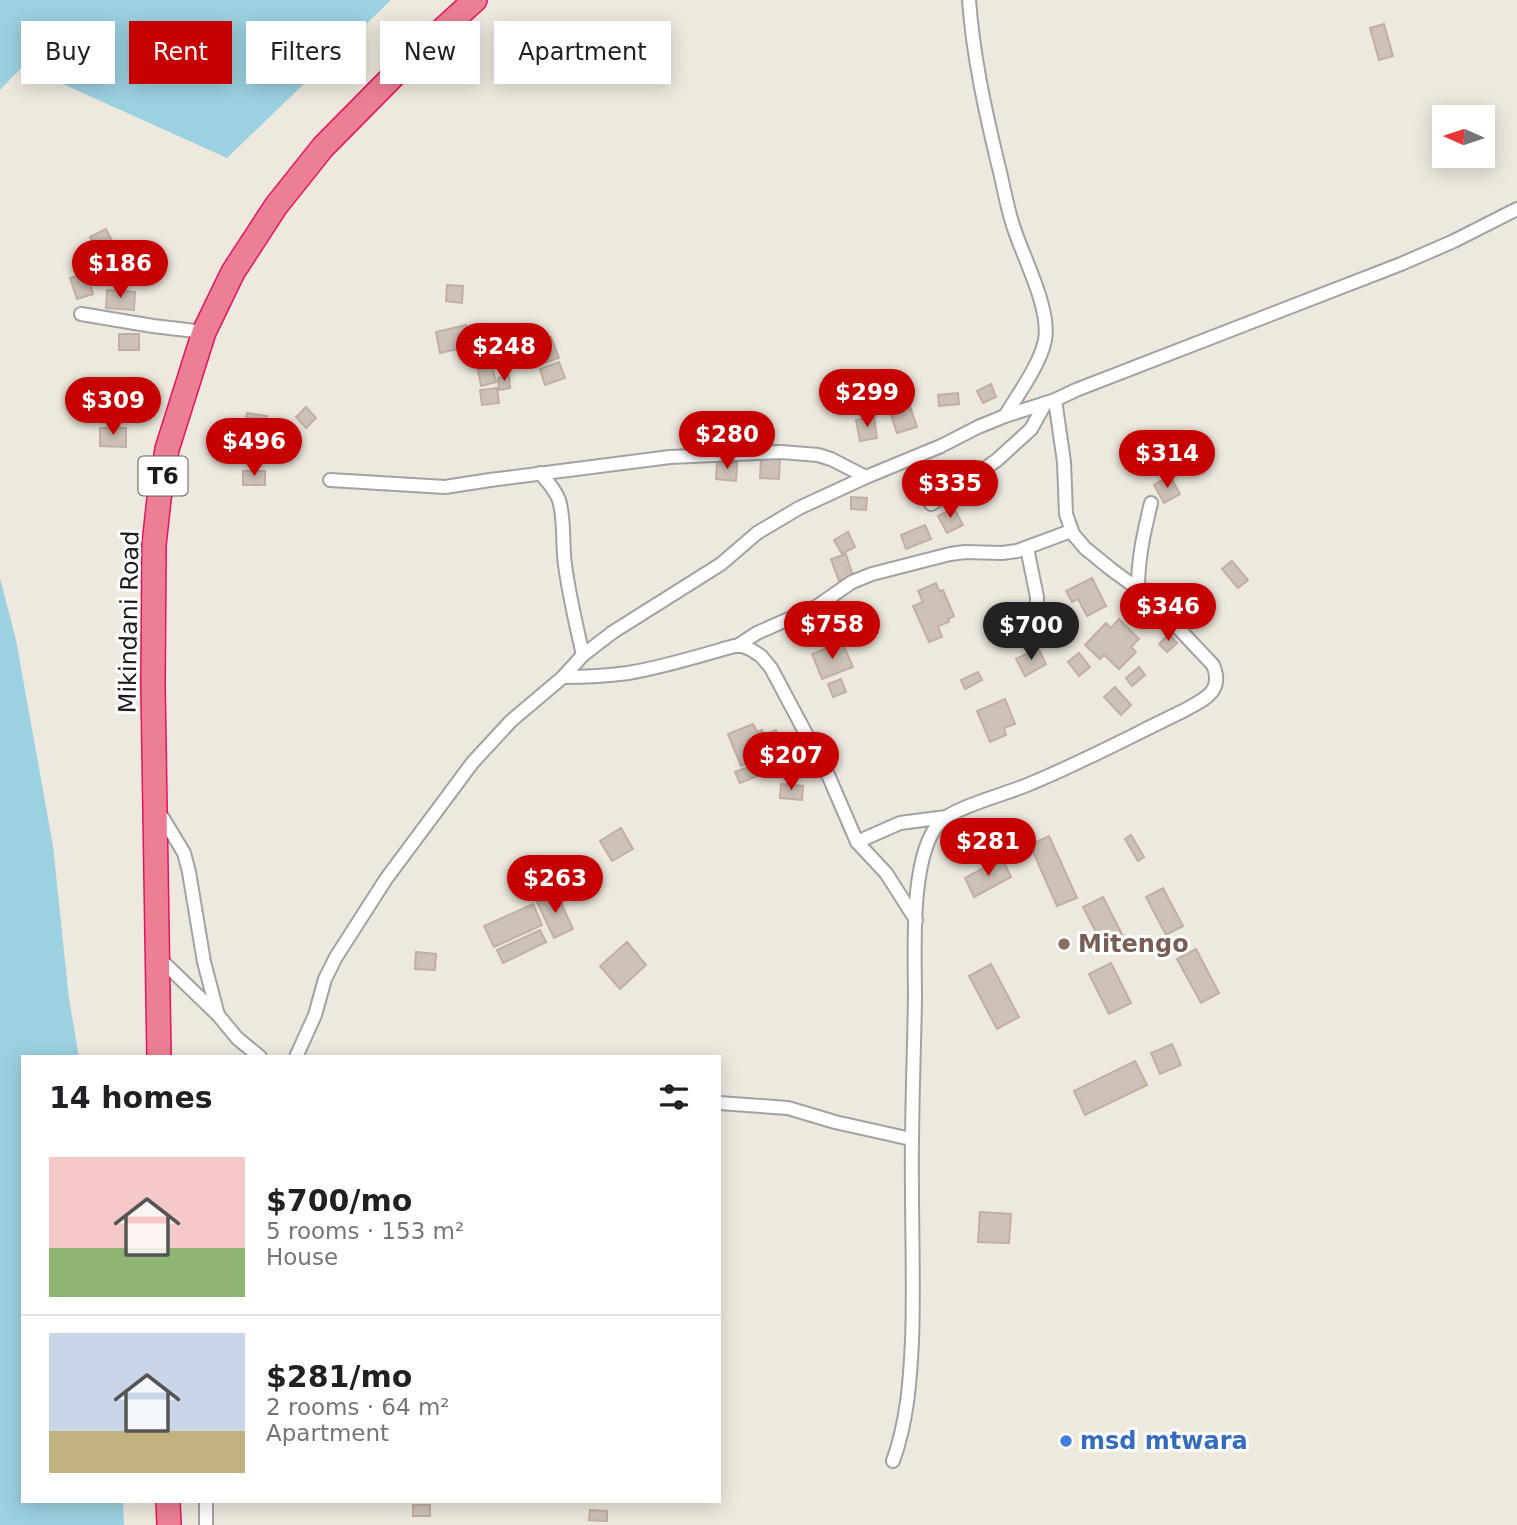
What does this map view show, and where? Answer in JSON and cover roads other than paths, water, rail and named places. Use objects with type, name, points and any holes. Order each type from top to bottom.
[{"type":"highway","name":"Mikindani Road","points":[[159,1055],[153,674],[154,545],[167,449],[204,332],[233,272],[276,206],[323,147],[408,61],[475,0]]},
{"type":"highway","points":[[168,1503],[169,1525]]},
{"type":"street","points":[[969,0],[990,129],[1011,220],[1040,299],[1046,327],[1040,354],[1005,416]]},
{"type":"street","points":[[297,1055],[336,957],[386,880],[472,762],[583,655],[613,632],[721,564],[757,533],[799,508],[1005,416],[1050,402],[1401,264],[1517,209]]},
{"type":"street","points":[[81,314],[204,332]]},
{"type":"street","points":[[931,504],[997,460],[1031,429],[1050,402]]},
{"type":"street","points":[[893,1461],[905,1421],[910,1371],[916,920],[925,852],[932,834],[946,817],[957,811],[1028,785],[1207,698],[1216,678],[1213,665],[1149,597],[1085,548],[1071,531],[1066,514],[1064,461],[1050,402]]},
{"type":"street","points":[[330,480],[445,487],[670,457],[781,452],[818,455],[866,477]]},
{"type":"street","points":[[540,473],[558,498],[570,600],[583,655]]},
{"type":"street","points":[[1138,588],[1141,544],[1151,503]]},
{"type":"street","points":[[563,677],[629,672],[663,666],[737,646],[757,633],[816,607],[852,582],[872,574],[950,554],[1002,553],[1027,548],[1071,531]]},
{"type":"street","points":[[1027,548],[1037,597],[1037,635]]},
{"type":"street","points":[[737,646],[755,652],[771,668],[829,777],[857,842],[886,873],[916,920]]},
{"type":"street","points":[[156,805],[184,853],[204,962],[218,1015]]},
{"type":"street","points":[[857,842],[901,823],[946,817]]},
{"type":"street","points":[[159,958],[218,1015],[237,1038],[258,1055]]},
{"type":"street","points":[[721,1102],[789,1108],[835,1122],[911,1139]]},
{"type":"street","points":[[206,1503],[206,1525]]},
{"type":"water","points":[[0,0],[391,0],[366,24],[366,21],[246,21],[246,84],[304,84],[227,158],[63,84],[115,84],[115,21],[21,21],[21,68],[0,90]]},
{"type":"water","points":[[0,578],[16,640],[53,846],[69,999],[79,1055],[21,1055],[21,1503],[123,1503],[124,1525],[0,1525]]},
{"type":"place","name":"Mitengo","points":[[1064,944]]},
{"type":"place","name":"msd mtwara","points":[[1066,1441]]}]
